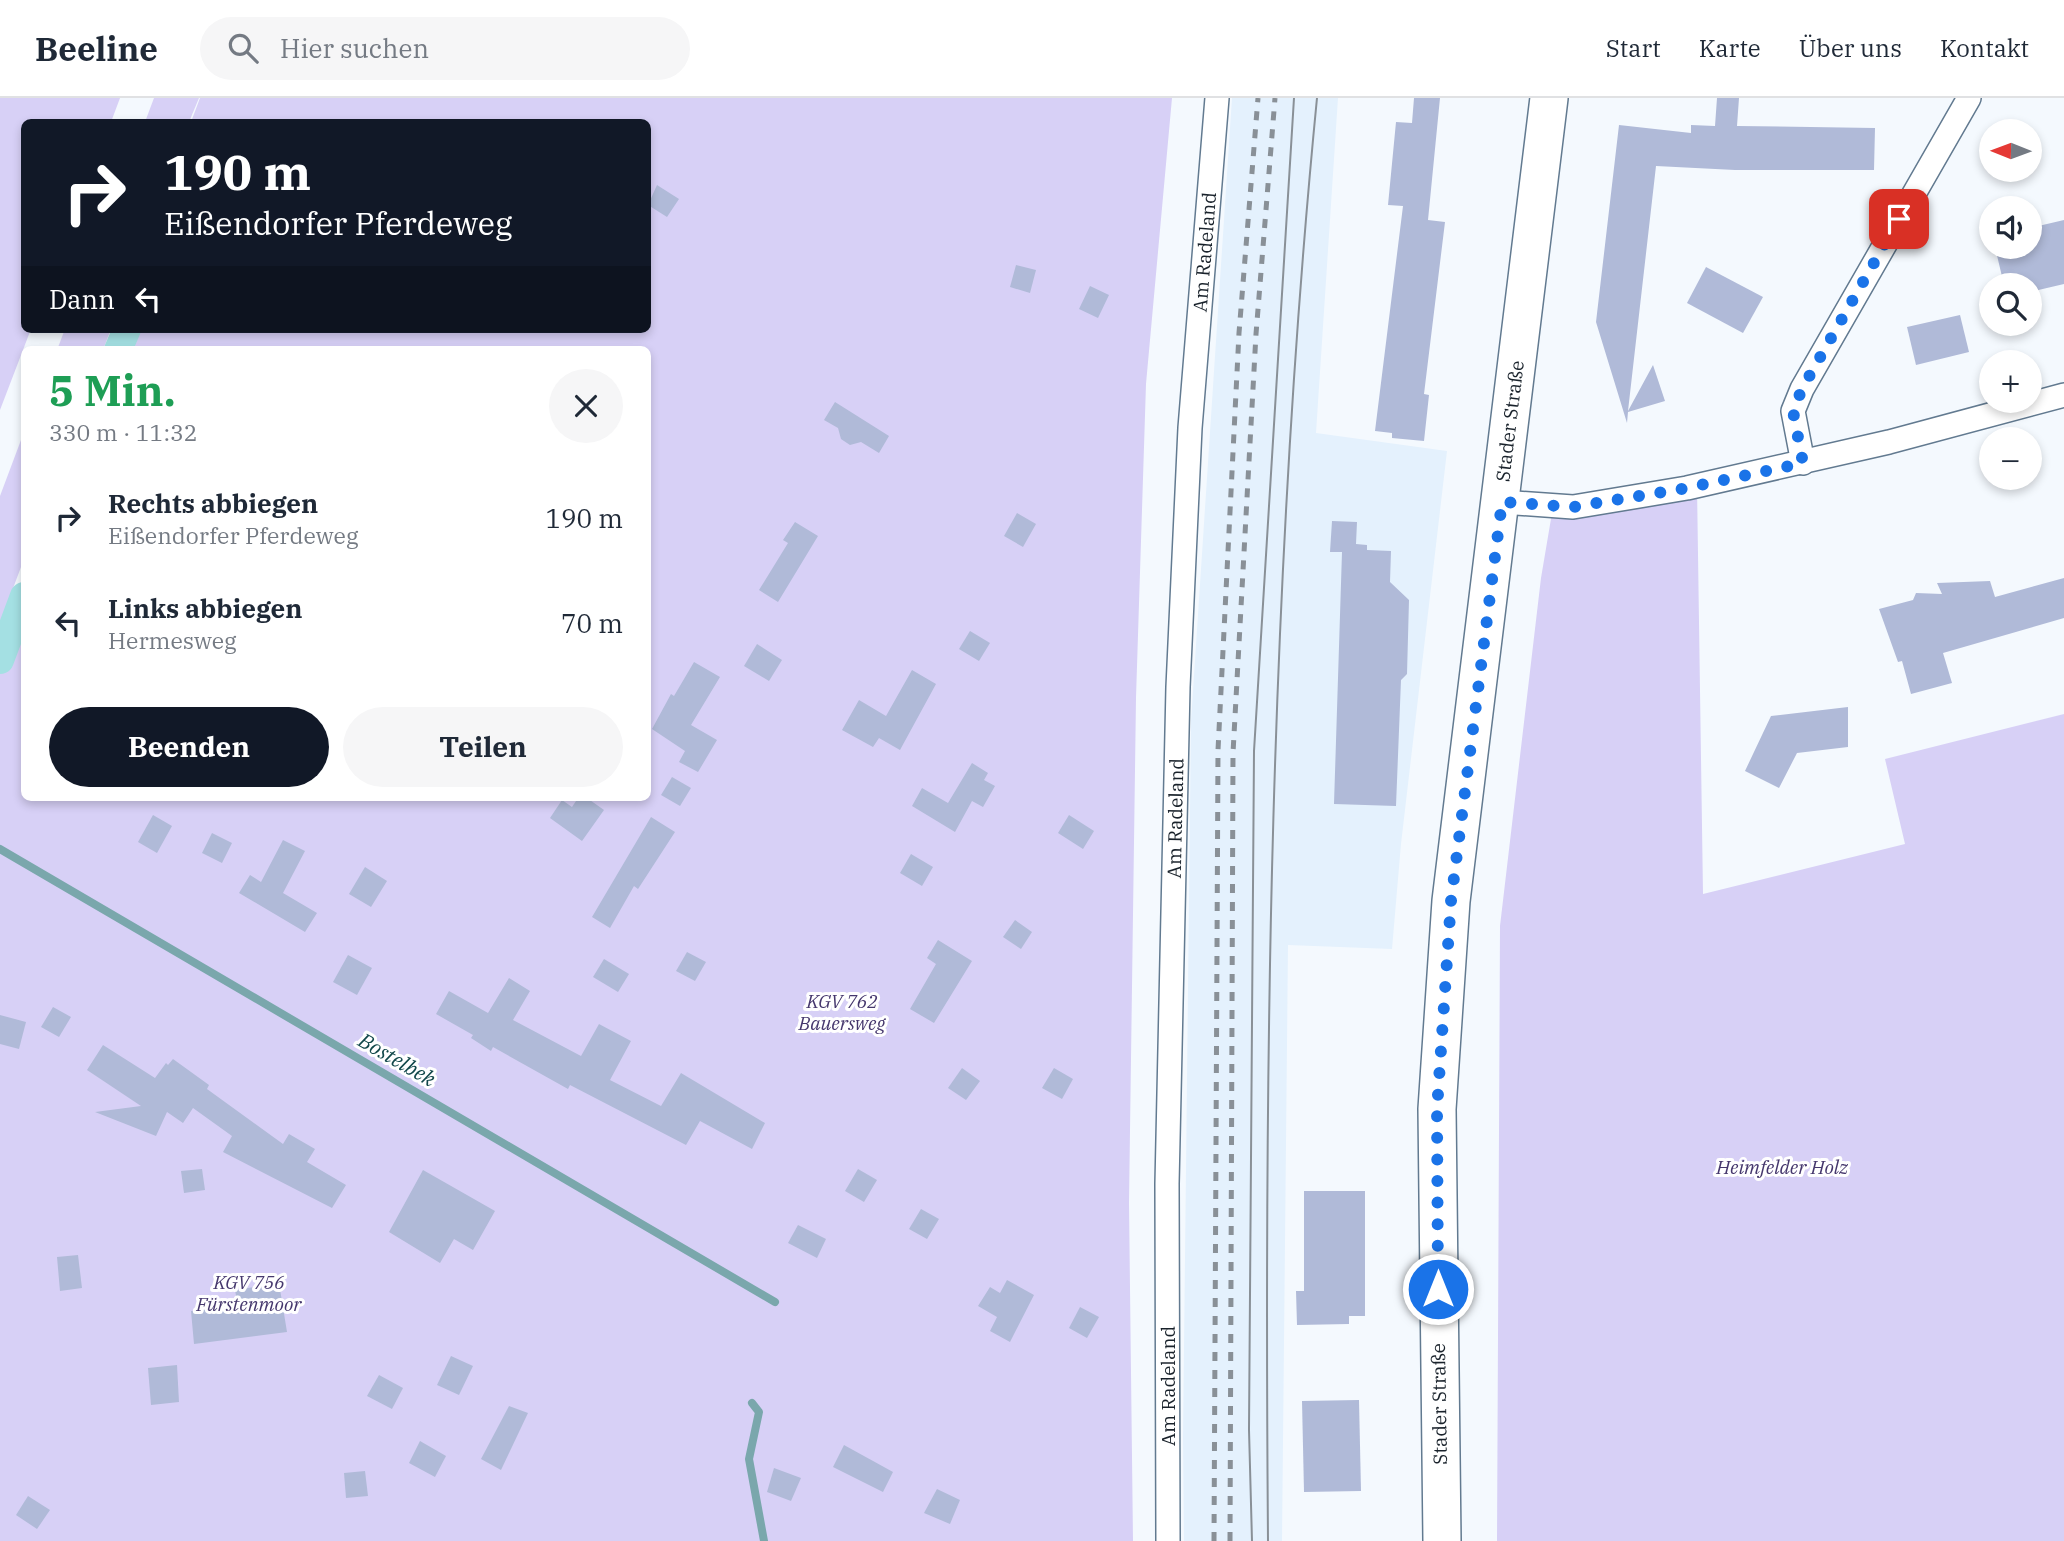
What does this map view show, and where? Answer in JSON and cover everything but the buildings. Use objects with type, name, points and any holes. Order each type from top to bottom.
[{"type":"main road","name":"Stader Straße","points":[[1442,1541],[1437,1109],[1451,901],[1502,502],[1549,98]]},
{"type":"street","name":"Am Radeland","points":[[1168,1541],[1167,1184],[1178,687],[1190,428],[1217,98]]},
{"type":"street","points":[[1803,463],[1793,411],[1802,389],[1969,98]]},
{"type":"street","points":[[1502,502],[1553,507],[1587,505],[1803,463],[2064,395]]},
{"type":"shaded area","points":[[1232,98],[1338,98],[1316,433],[1447,451],[1401,844],[1392,949],[1288,945],[1282,1541],[1184,1541],[1191,721]]},
{"type":"green space","points":[[0,98],[120,98],[112,119],[21,119],[21,333],[29,333],[24,346],[21,346],[21,355],[0,410]]},
{"type":"green space","points":[[154,98],[199,98],[190,119],[146,119]]},
{"type":"green space","name":"KGV 762 Bauersweg","points":[[200,98],[1172,98],[1146,384],[1136,698],[1129,1203],[1133,1541],[0,1541],[0,642],[21,583],[21,801],[651,801],[651,346],[109,346],[113,333],[651,333],[651,119],[192,119]]},
{"type":"green space","points":[[63,333],[109,333],[105,346],[59,346]]},
{"type":"green space","points":[[21,440],[21,567],[0,623],[0,496]]},
{"type":"green space","name":"Heimfelder Holz","points":[[1697,486],[1703,894],[1905,844],[1885,759],[2064,714],[2064,1541],[1497,1541],[1500,926],[1541,578],[1553,507]]},
{"type":"waterway","points":[[120,346],[125,333]]},
{"type":"waterway","points":[[0,660],[21,604]]},
{"type":"waterway","name":"Bostelbek","points":[[0,849],[775,1302]]},
{"type":"waterway","name":"Bostelbek","points":[[752,1403],[759,1412],[749,1459],[764,1541]]},
{"type":"tram line","points":[[1252,1541],[1249,1430],[1254,751],[1294,98]]},
{"type":"tram line","points":[[1268,1541],[1267,1180],[1273,819],[1289,458],[1317,98]]},
{"type":"railway","points":[[1214,1541],[1218,750],[1239,333],[1258,98]]},
{"type":"railway","points":[[1230,1541],[1233,753],[1256,334],[1275,98]]},
{"type":"route","points":[[1438,1289],[1437,1109],[1451,901],[1502,502],[1573,507],[1687,488],[1803,463],[1793,411],[1802,389],[1899,219]]},
{"type":"park label","name":"KGV 756 Fürstenmoor","points":[[249,1293]]}]
